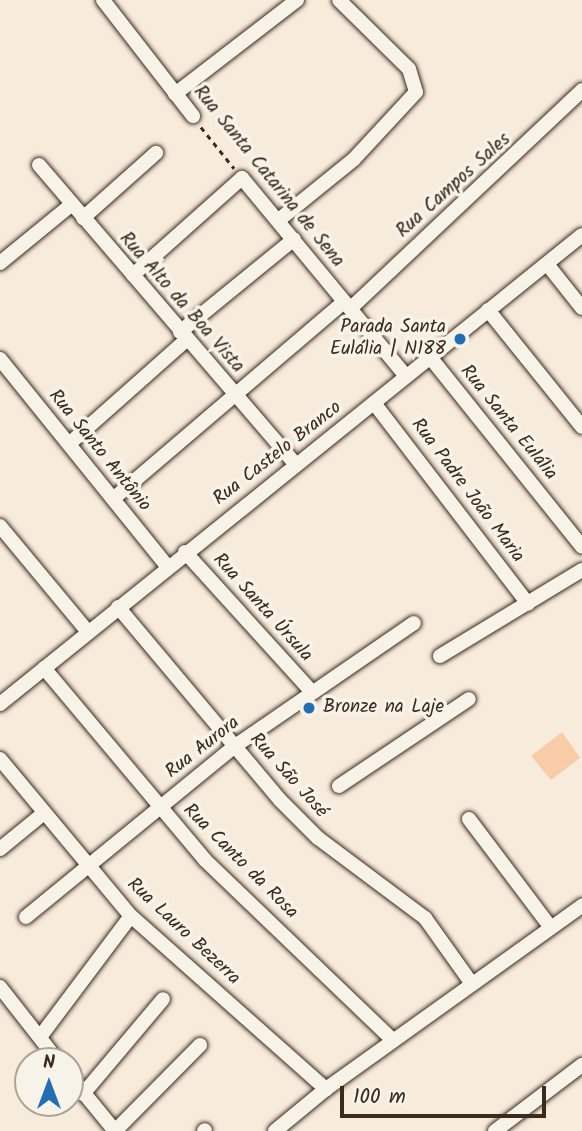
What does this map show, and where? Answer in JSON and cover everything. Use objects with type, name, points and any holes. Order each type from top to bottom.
[{"type":"street","name":"Rua Santa Catarina de Sena","points":[[103,0],[193,116]]},
{"type":"street","points":[[175,94],[297,0]]},
{"type":"street","points":[[279,219],[354,159],[416,92],[409,69],[340,0]]},
{"type":"street","name":"Rua Campos Sales","points":[[113,499],[235,394],[348,305],[582,90]]},
{"type":"street","points":[[83,218],[156,153]]},
{"type":"street","name":"Rua Alto da Boa Vista","points":[[39,165],[296,465]]},
{"type":"street","name":"Rua Santa Catarina de Sena","points":[[242,178],[279,219],[406,376]]},
{"type":"street","points":[[133,275],[242,178]]},
{"type":"street","points":[[0,263],[72,204]]},
{"type":"street","name":"Rua Castelo Branco","points":[[1,701],[582,235]]},
{"type":"street","points":[[69,444],[183,336],[294,239]]},
{"type":"street","points":[[547,264],[582,308]]},
{"type":"street","points":[[488,310],[582,427]]},
{"type":"street","name":"Rua Santa Eulália","points":[[430,357],[582,547]]},
{"type":"street","name":"Rua Santo Antônio","points":[[0,359],[167,566]]},
{"type":"street","name":"Rua Padre João Maria","points":[[374,402],[528,604]]},
{"type":"street","points":[[0,526],[88,632]]},
{"type":"street","name":"Rua Santa Úrsula","points":[[185,552],[311,691]]},
{"type":"street","points":[[440,656],[582,570]]},
{"type":"street","name":"Rua São José","points":[[118,607],[235,746],[318,838],[425,918],[472,984]]},
{"type":"street","name":"Rua Aurora","points":[[26,917],[235,746],[414,622]]},
{"type":"street","name":"Rua Canto da Rosa","points":[[44,668],[205,860],[393,1040]]},
{"type":"street","points":[[339,786],[469,699]]},
{"type":"street","name":"Rua Lauro Bezerra","points":[[0,759],[131,916],[326,1089]]},
{"type":"street","points":[[0,849],[44,813]]},
{"type":"street","points":[[469,819],[551,928]]},
{"type":"street","points":[[275,1131],[326,1089],[582,906]]},
{"type":"street","points":[[40,1037],[131,916]]},
{"type":"street","points":[[0,987],[48,1047]]},
{"type":"street","points":[[84,1093],[163,999]]},
{"type":"street","points":[[84,1095],[115,1131],[200,1045]]},
{"type":"street","points":[[495,1131],[582,1065]]},
{"type":"path","name":"Rua Santa Catarina de Sena","points":[[193,116],[242,178]]},
{"type":"building","points":[[562,732],[580,758],[551,780],[531,756]]},
{"type":"place","name":"Parada Santa Eulália | N188","points":[[460,339]]},
{"type":"place","name":"Bronze na Laje","points":[[309,708]]}]
